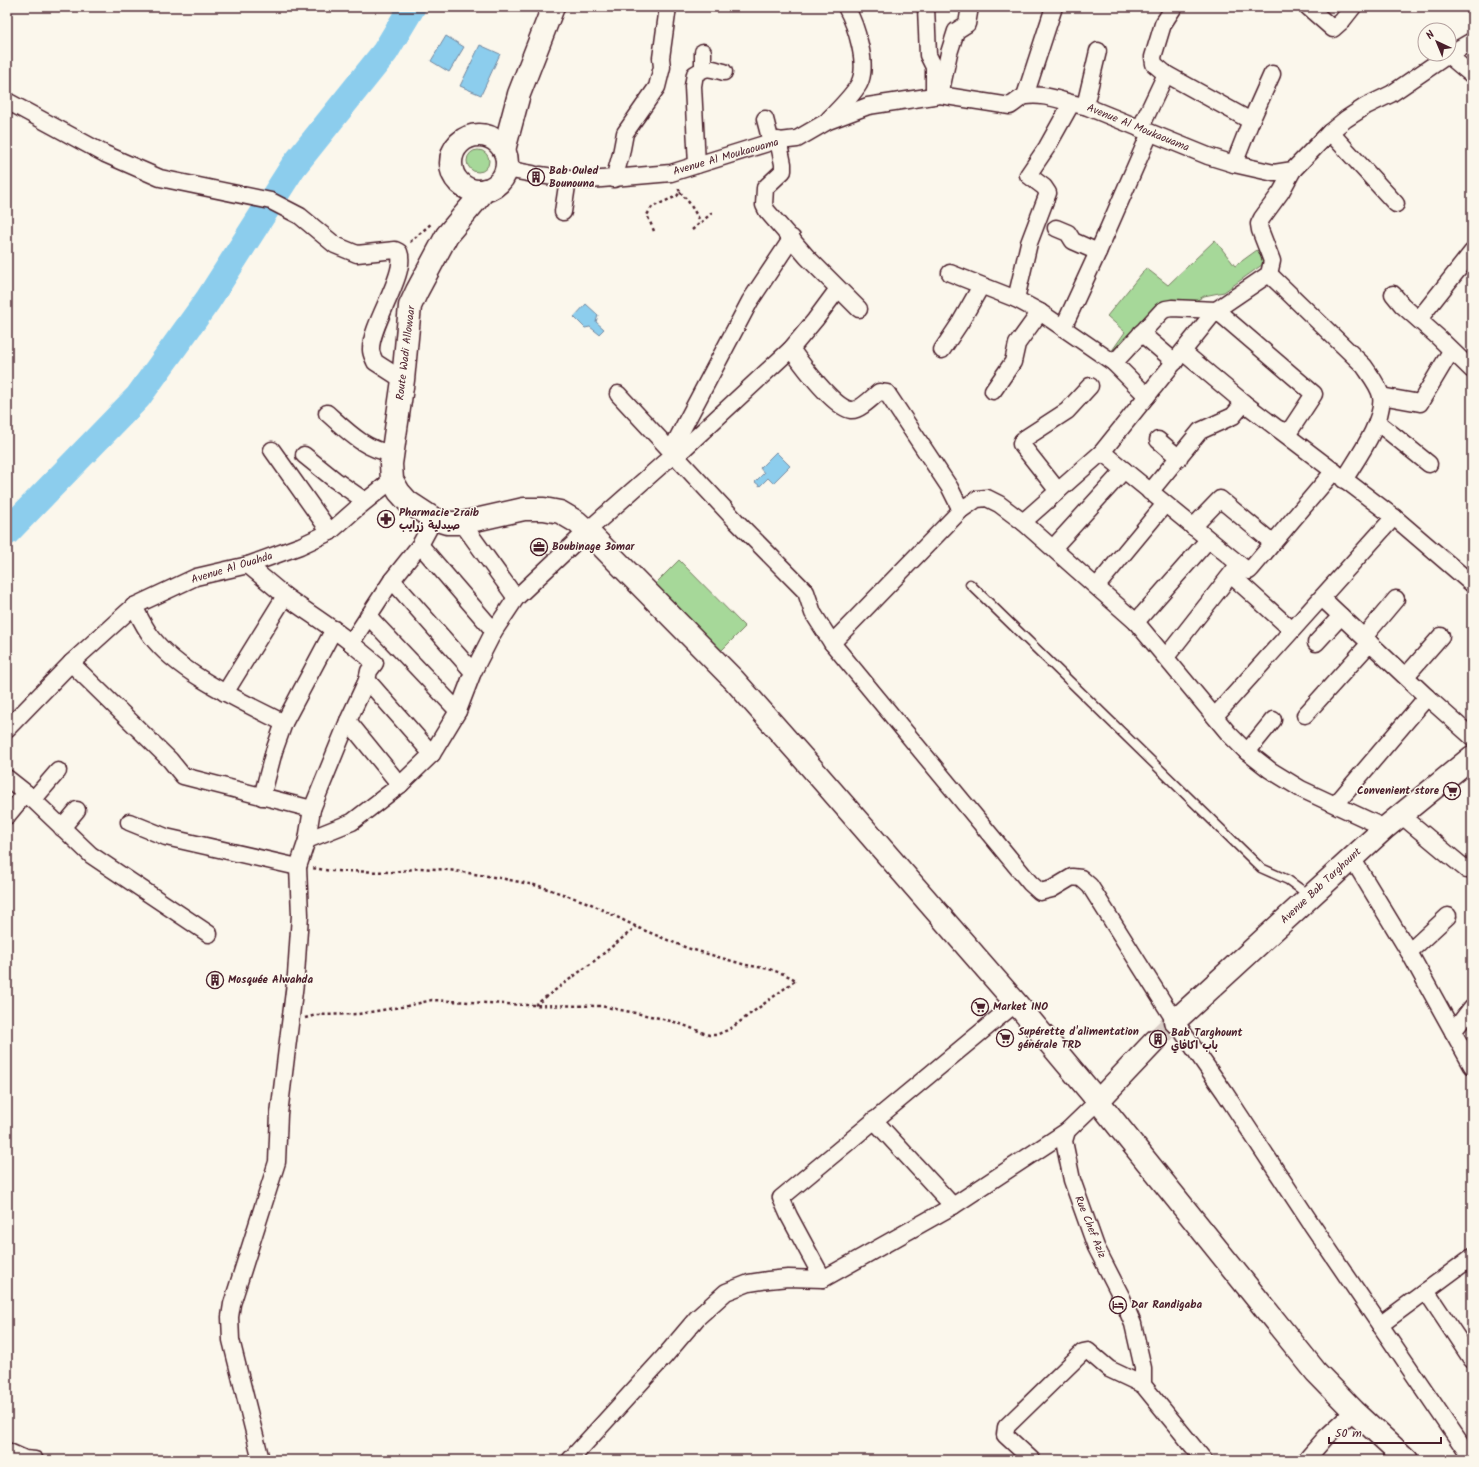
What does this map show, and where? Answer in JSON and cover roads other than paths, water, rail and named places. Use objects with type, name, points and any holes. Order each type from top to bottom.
[{"type":"street","points":[[505,160],[499,144],[492,138],[485,135],[476,135],[461,141],[455,148],[452,155],[452,172],[456,179],[468,188],[485,190],[498,183],[503,176],[519,94],[553,7]]},
{"type":"street","points":[[614,179],[625,133],[657,87],[662,68],[661,58],[668,7]]},
{"type":"street","points":[[828,121],[859,84],[863,72],[858,34],[846,7]]},
{"type":"street","points":[[926,7],[928,55],[934,67],[937,96]]},
{"type":"street","points":[[937,96],[956,31],[967,24],[970,7]]},
{"type":"street","points":[[1025,96],[1054,7]]},
{"type":"street","points":[[1174,7],[1163,24],[1153,57],[1154,64],[1166,74],[1251,121]]},
{"type":"street","points":[[1308,7],[1333,29],[1342,21],[1353,7]]},
{"type":"street","points":[[1457,50],[1472,41]]},
{"type":"street","points":[[1016,299],[1029,243],[1048,193],[1044,187],[1028,175],[1078,105],[1098,51]]},
{"type":"street","points":[[703,52],[703,69]]},
{"type":"street","points":[[1023,522],[1102,452],[1216,310],[1269,274],[1272,261],[1259,224],[1281,192],[1293,170],[1330,132],[1366,106],[1391,94],[1438,62]]},
{"type":"street","points":[[1456,62],[1472,75]]},
{"type":"street","points":[[697,165],[694,86],[695,74],[703,69],[717,69],[724,72]]},
{"type":"street","points":[[1063,328],[1098,252],[1166,74]]},
{"type":"street","points":[[1234,164],[1272,74]]},
{"type":"street","points":[[485,135],[519,94]]},
{"type":"street","name":"Avenue Al Moukaouama","points":[[505,160],[536,174],[568,179],[614,179],[671,173],[774,141],[797,139],[828,121],[868,106],[937,96],[1010,106],[1025,96],[1053,97],[1078,105],[1208,156],[1234,164],[1274,173],[1293,170]]},
{"type":"street","points":[[7,101],[105,154],[160,178],[271,201],[300,216],[336,245],[357,254],[395,250],[399,252],[401,256],[401,263],[374,336],[371,351],[375,362],[403,380]]},
{"type":"street","points":[[766,119],[784,164],[783,171],[766,188],[764,193],[764,205],[767,211],[838,289],[859,309]]},
{"type":"street","points":[[1330,132],[1396,204]]},
{"type":"street","name":"Route Wadi Allowaar","points":[[392,480],[392,453],[403,380],[410,306],[440,228],[455,200],[456,179]]},
{"type":"street","points":[[563,212],[568,179]]},
{"type":"street","name":"Route Wadi Allowaar","points":[[440,228],[485,190]]},
{"type":"street","points":[[1056,228],[1068,233],[1073,241],[1098,252]]},
{"type":"street","points":[[676,456],[676,441],[750,302],[792,238]]},
{"type":"street","points":[[1419,320],[1472,252]]},
{"type":"street","points":[[950,273],[1016,299],[1040,312],[1114,363],[1147,396]]},
{"type":"street","points":[[1235,569],[1249,571],[1273,543],[1339,476],[1370,437],[1377,422],[1381,396],[1373,379],[1364,366],[1269,274]]},
{"type":"street","points":[[942,350],[960,323],[981,286]]},
{"type":"street","points":[[307,840],[352,822],[400,785],[432,754],[458,711],[473,672],[494,631],[516,598],[588,531],[666,462],[676,456],[791,349],[838,289]]},
{"type":"street","points":[[1393,294],[1402,305],[1451,351],[1469,360]]},
{"type":"street","points":[[1114,363],[1162,311],[1166,309],[1216,310],[1314,394],[1289,432],[1278,429]]},
{"type":"street","points":[[992,391],[1013,362],[1017,344],[1040,312]]},
{"type":"street","points":[[1141,333],[1179,357],[1244,403],[1394,517],[1472,584]]},
{"type":"street","points":[[791,349],[810,375],[837,403],[850,410],[853,411],[879,392],[887,393],[950,488],[961,510]]},
{"type":"street","points":[[1381,396],[1420,403],[1451,351]]},
{"type":"street","points":[[1058,491],[1021,444],[1027,437],[1067,411],[1090,386]]},
{"type":"street","points":[[618,394],[736,521],[806,592],[813,613],[832,643],[1030,883],[1040,892],[1052,889],[1072,877],[1081,878],[1090,886],[1175,1021],[1472,1460]]},
{"type":"street","points":[[1150,492],[1200,431],[1233,416],[1244,403]]},
{"type":"street","points":[[327,413],[354,438],[383,452],[392,453]]},
{"type":"street","points":[[1377,422],[1429,464]]},
{"type":"street","points":[[1158,440],[1179,458]]},
{"type":"street","points":[[272,450],[330,532]]},
{"type":"street","points":[[1102,452],[1208,540],[1292,630]]},
{"type":"street","points":[[304,455],[365,501]]},
{"type":"street","points":[[1053,548],[1124,470]]},
{"type":"street","points":[[392,480],[399,492],[408,502],[434,519],[447,523],[462,523],[524,509],[544,509],[560,512],[578,522],[588,531],[723,669],[774,725],[1016,1004],[1098,1101],[1297,1350],[1354,1411],[1407,1460]]},
{"type":"street","name":"Avenue Al Ouahda","points":[[7,729],[71,663],[134,606],[196,577],[248,565],[300,546],[330,532],[365,501],[392,480]]},
{"type":"street","points":[[832,643],[961,510],[977,499],[987,498],[999,504],[1023,522],[1136,622],[1229,734],[1247,752],[1270,770],[1301,789],[1336,804],[1393,821],[1467,870]]},
{"type":"street","points":[[1193,527],[1220,499],[1273,543]]},
{"type":"street","points":[[1096,586],[1165,504]]},
{"type":"street","points":[[1215,716],[1394,517]]},
{"type":"street","points":[[351,643],[392,580],[420,545],[434,519]]},
{"type":"street","points":[[462,523],[516,598]]},
{"type":"street","points":[[1136,622],[1208,540]]},
{"type":"street","points":[[420,545],[494,631]]},
{"type":"street","points":[[248,565],[285,596],[318,620],[334,629],[375,663],[369,671],[367,680],[348,721],[312,810],[307,840],[298,867],[300,914],[290,1022],[279,1114],[277,1162],[232,1304],[230,1317],[235,1355],[261,1460]]},
{"type":"street","points":[[1166,657],[1235,569]]},
{"type":"street","points":[[392,580],[473,672]]},
{"type":"street","points":[[226,693],[285,596]]},
{"type":"street","points":[[1322,598],[1427,697],[1472,737]]},
{"type":"street","points":[[1305,715],[1367,640],[1396,600]]},
{"type":"street","points":[[134,606],[151,636],[165,652],[192,673],[284,724]]},
{"type":"street","points":[[368,616],[458,711]]},
{"type":"street","points":[[1316,643],[1341,616]]},
{"type":"street","points":[[262,797],[274,751],[284,724],[334,629]]},
{"type":"street","points":[[1406,676],[1441,636]]},
{"type":"street","points":[[71,663],[170,760],[183,776],[312,810]]},
{"type":"street","points":[[367,680],[432,754]]},
{"type":"street","points":[[1336,804],[1427,697]]},
{"type":"street","points":[[1247,752],[1273,720]]},
{"type":"street","points":[[348,721],[400,785]]},
{"type":"street","name":"Avenue Bab Targhount","points":[[1175,1021],[1393,821],[1469,766]]},
{"type":"street","points":[[7,816],[58,771]]},
{"type":"street","points":[[7,778],[91,855],[209,934]]},
{"type":"street","points":[[62,828],[76,810]]},
{"type":"street","points":[[129,822],[166,837],[298,867]]},
{"type":"street","points":[[1352,858],[1409,952],[1472,1066]]},
{"type":"street","points":[[1409,952],[1448,916]]},
{"type":"street","points":[[823,1279],[781,1198],[1016,1004]]},
{"type":"street","points":[[1453,1032],[1472,1006]]},
{"type":"street","points":[[570,1460],[664,1357],[697,1318],[726,1292],[749,1283],[768,1280],[788,1278],[823,1279],[953,1206],[1067,1131],[1156,1041]]},
{"type":"street","points":[[874,1120],[953,1206]]},
{"type":"street","name":"Rue Chef Aziz","points":[[1067,1131],[1064,1141],[1072,1180],[1096,1246],[1122,1298],[1133,1324],[1143,1368],[1143,1385]]},
{"type":"street","points":[[1380,1325],[1472,1258]]},
{"type":"street","points":[[1426,1291],[1472,1360]]},
{"type":"street","points":[[1032,1460],[1005,1434],[1006,1427],[1083,1352],[1088,1351],[1109,1370],[1143,1385],[1204,1460]]},
{"type":"street","points":[[1306,1460],[1326,1437],[1354,1411]]},
{"type":"street","points":[[7,1451],[35,1460]]},
{"type":"lane","points":[[970,584],[1261,868],[1288,880],[1311,897]]},
{"type":"water","points":[[446,36],[464,47],[449,72],[431,61]]},
{"type":"water","points":[[480,45],[500,54],[481,95],[460,86]]},
{"type":"water","points":[[586,304],[598,315],[596,322],[604,329],[599,334],[590,327],[585,328],[574,317]]},
{"type":"water","points":[[776,452],[790,466],[773,483],[768,478],[760,486],[755,482],[764,473],[760,468]]},
{"type":"waterway","points":[[7,532],[138,397],[208,300],[293,167],[385,52],[412,7]]},
{"type":"tunnel","points":[[1155,1041],[1175,1021]]},
{"type":"place","name":"Bab Ouled Bounouna","points":[[536,177]]},
{"type":"place","name":"Pharmacie Zraib صيدلية زرايب","points":[[386,519]]},
{"type":"place","name":"Boubinage 3omar","points":[[539,547]]},
{"type":"place","name":"Convenient store","points":[[1452,791]]},
{"type":"place","name":"Mosquée Alwahda","points":[[215,980]]},
{"type":"place","name":"Market INO","points":[[980,1007]]},
{"type":"place","name":"Supérette d'alimentation générale TRD","points":[[1005,1038]]},
{"type":"place","name":"Bab Targhount باب اكافاي","points":[[1158,1039]]},
{"type":"place","name":"Dar Randigaba","points":[[1118,1305]]}]
